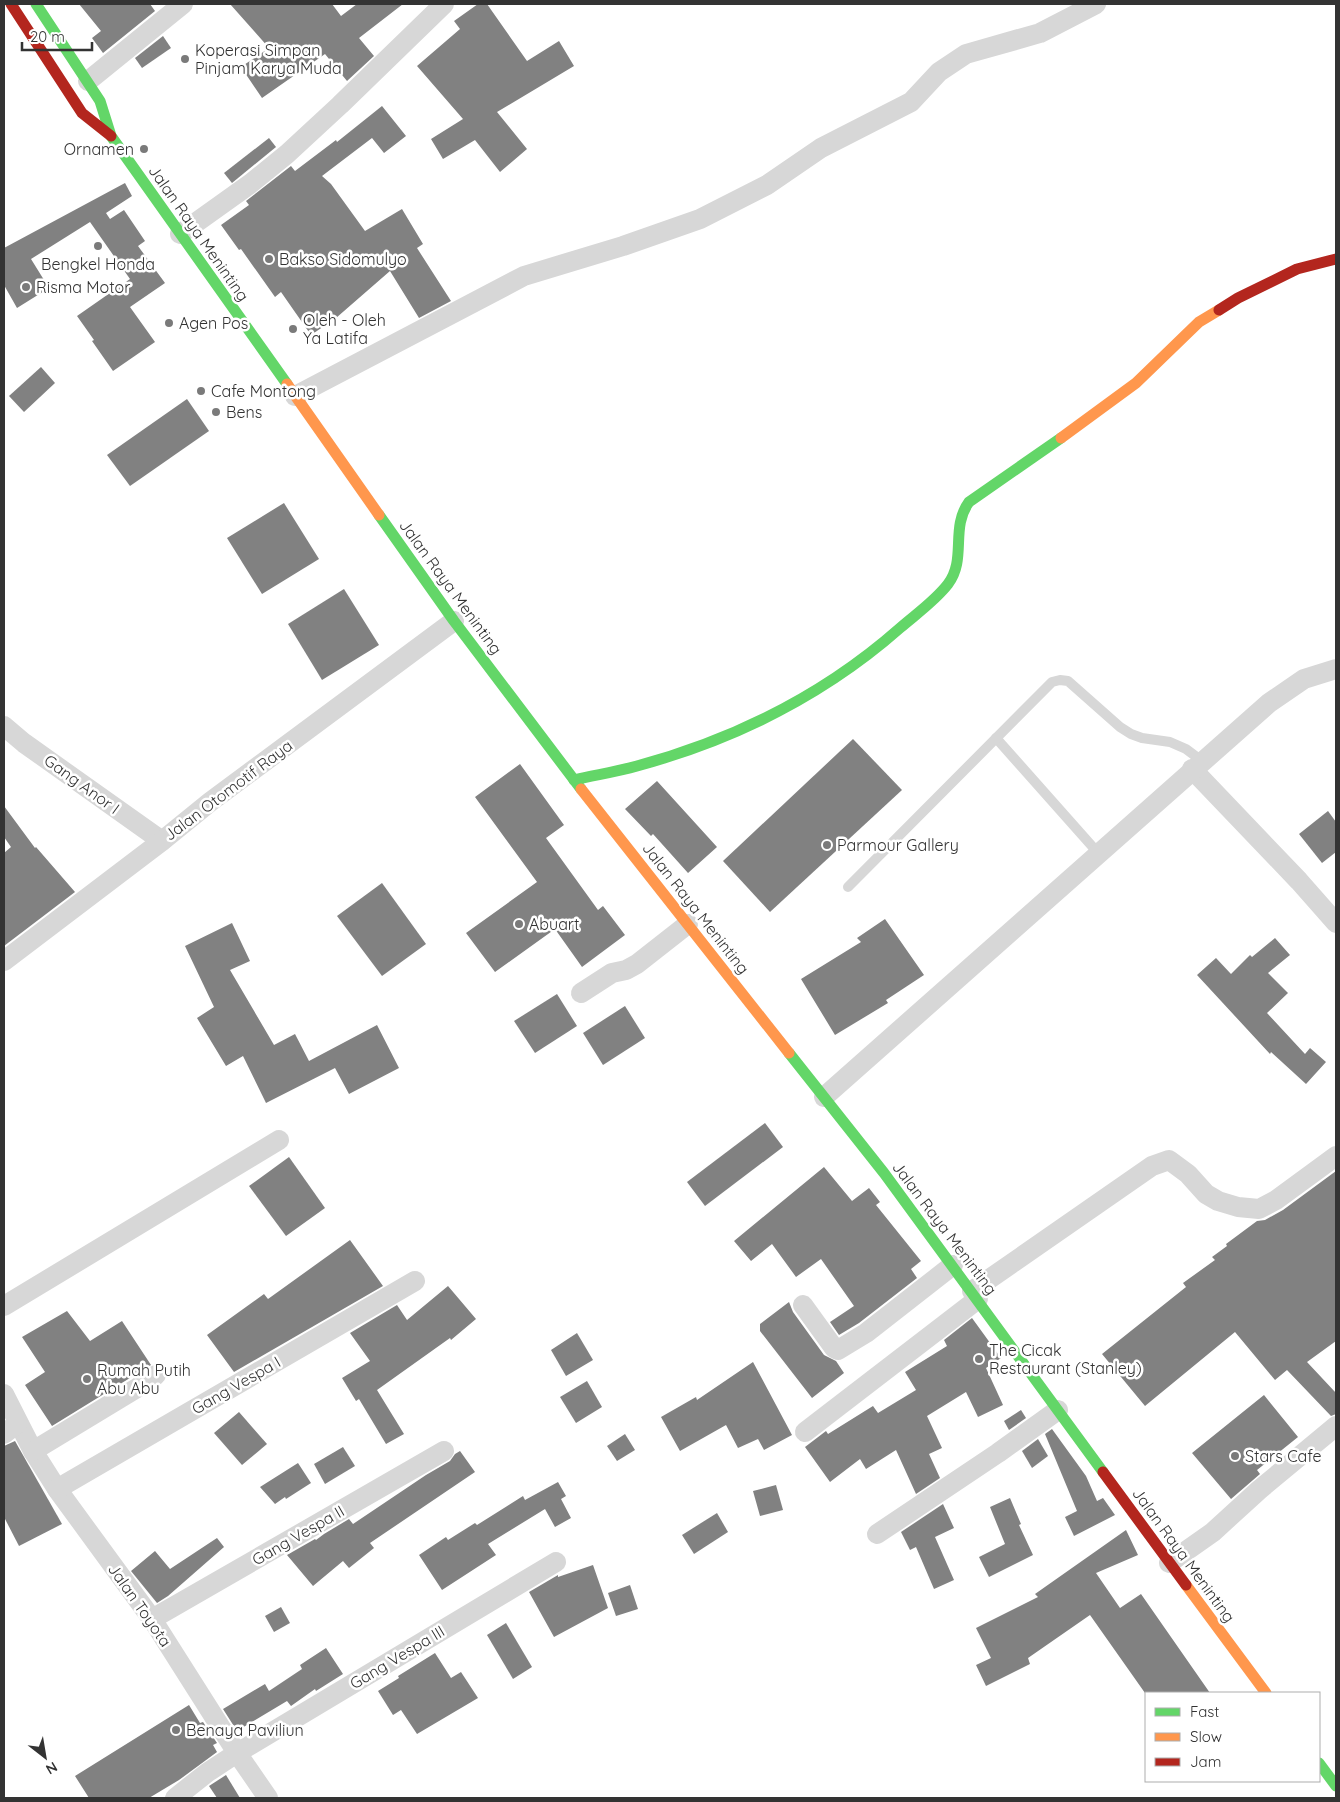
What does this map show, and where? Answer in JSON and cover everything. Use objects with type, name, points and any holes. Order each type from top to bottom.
[{"type":"main road","name":"Jalan Raya Meninting","points":[[11,4],[82,113],[111,136],[454,621],[574,780],[884,1173],[975,1295],[1168,1563],[1265,1692]]},
{"type":"main road","name":"Jalan Raya Meninting","points":[[36,4],[100,101],[111,136]]},
{"type":"main road","points":[[574,780],[647,764],[710,742],[773,716],[843,674],[884,642],[941,591],[952,578],[958,563],[959,520],[963,509],[969,502],[1064,436],[1136,382],[1199,322],[1238,298],[1298,269],[1336,259]]},
{"type":"main road","points":[[1320,1764],[1336,1786]]},
{"type":"street","points":[[88,81],[183,4]]},
{"type":"street","points":[[180,234],[250,184],[287,154],[444,4]]},
{"type":"street","points":[[295,396],[524,276],[623,246],[700,219],[767,185],[821,148],[912,102],[939,72],[966,54],[1040,33],[1096,4]]},
{"type":"street","name":"Jalan Otomotif Raya","points":[[4,961],[162,841],[210,802],[454,621]]},
{"type":"street","points":[[824,1097],[1269,703],[1304,679],[1336,669]]},
{"type":"street","name":"Gang Anor I","points":[[4,726],[24,743],[162,841]]},
{"type":"street","points":[[1197,765],[1336,923]]},
{"type":"street","points":[[581,993],[612,973],[626,970],[637,964],[688,924]]},
{"type":"street","points":[[4,1306],[279,1140]]},
{"type":"street","points":[[805,1432],[861,1391],[975,1295],[1152,1166],[1170,1160],[1188,1174],[1206,1194],[1218,1201],[1238,1207],[1259,1209],[1276,1200],[1336,1156]]},
{"type":"street","points":[[803,1304],[834,1348],[838,1350],[866,1333],[953,1265]]},
{"type":"street","name":"Gang Vespa I","points":[[57,1489],[415,1282]]},
{"type":"street","points":[[32,1451],[156,1375]]},
{"type":"street","name":"Jalan Toyota","points":[[4,1394],[11,1428],[32,1451],[57,1489],[152,1619],[237,1753],[268,1798]]},
{"type":"street","points":[[877,1534],[998,1453],[1058,1410]]},
{"type":"street","points":[[1168,1563],[1213,1532],[1259,1490],[1336,1426]]},
{"type":"street","name":"Gang Vespa II","points":[[152,1619],[444,1451]]},
{"type":"street","name":"Gang Vespa III","points":[[237,1753],[556,1562]]},
{"type":"street","points":[[176,1798],[208,1772],[237,1753]]},
{"type":"lane","points":[[848,886],[1052,682],[1068,681],[1131,734],[1142,738],[1170,742],[1186,749],[1197,765]]},
{"type":"lane","points":[[996,738],[1099,854]]},
{"type":"building","points":[[79,4],[150,4],[155,11],[103,53],[92,38],[101,31]]},
{"type":"building","points":[[230,4],[332,4],[341,16],[357,4],[403,4],[359,38],[374,56],[347,81],[325,54],[262,98],[241,67],[269,48]]},
{"type":"building","points":[[478,4],[487,4],[527,61],[559,41],[574,66],[497,112],[527,149],[500,172],[475,140],[443,159],[431,139],[463,119],[417,66],[460,29],[454,21]]},
{"type":"building","points":[[163,36],[171,48],[142,68],[135,58]]},
{"type":"building","points":[[382,106],[406,136],[384,153],[372,138],[322,176],[331,184],[365,231],[402,209],[423,244],[417,248],[451,301],[419,318],[390,271],[336,318],[311,335],[281,292],[275,297],[241,249],[239,250],[221,225],[249,205],[246,201],[291,166],[295,171],[336,140],[337,142]]},
{"type":"building","points":[[269,138],[276,147],[232,183],[224,173]]},
{"type":"building","points":[[125,183],[132,196],[106,213],[110,219],[124,210],[145,241],[138,246],[165,283],[130,307],[155,342],[113,371],[77,316],[130,279],[90,222],[31,259],[49,288],[17,308],[4,285],[4,248]]},
{"type":"building","points":[[41,367],[55,383],[24,412],[9,396]]},
{"type":"building","points":[[187,399],[209,431],[130,486],[107,455]]},
{"type":"building","points":[[284,503],[319,559],[262,594],[227,538]]},
{"type":"building","points":[[344,589],[379,645],[322,680],[288,624]]},
{"type":"building","points":[[853,739],[902,790],[770,912],[723,861]]},
{"type":"building","points":[[520,764],[564,825],[546,838],[598,910],[603,906],[625,935],[582,967],[555,929],[495,972],[466,933],[537,882],[475,797]]},
{"type":"building","points":[[657,781],[717,847],[688,873],[653,834],[651,836],[625,809]]},
{"type":"building","points":[[4,806],[35,848],[75,892],[4,946],[4,853],[11,847],[4,837]]},
{"type":"building","points":[[1328,811],[1336,822],[1336,852],[1322,863],[1299,834]]},
{"type":"building","points":[[382,883],[426,944],[382,976],[337,916]]},
{"type":"building","points":[[885,919],[924,975],[886,1000],[888,1003],[835,1035],[801,979],[861,942],[857,938]]},
{"type":"building","points":[[232,923],[250,961],[230,970],[274,1045],[295,1034],[309,1061],[377,1025],[399,1068],[349,1094],[335,1068],[266,1103],[243,1056],[226,1066],[197,1018],[214,1007],[185,946]]},
{"type":"building","points":[[1275,938],[1290,955],[1268,973],[1288,993],[1267,1013],[1305,1054],[1310,1048],[1326,1062],[1306,1084],[1271,1052],[1270,1054],[1197,975],[1216,958],[1231,974],[1250,955],[1252,957]]},
{"type":"building","points":[[557,994],[577,1026],[535,1053],[514,1021]]},
{"type":"building","points":[[625,1006],[645,1038],[603,1065],[583,1033]]},
{"type":"building","points":[[765,1123],[783,1147],[705,1206],[687,1182]]},
{"type":"building","points":[[289,1157],[325,1208],[286,1236],[249,1186]]},
{"type":"building","points":[[824,1167],[852,1201],[869,1188],[880,1202],[876,1205],[921,1261],[911,1269],[917,1278],[859,1323],[839,1335],[830,1322],[854,1306],[821,1259],[796,1277],[772,1244],[751,1261],[734,1241]]},
{"type":"building","points":[[1336,1171],[1336,1341],[1307,1362],[1336,1393],[1336,1414],[1331,1416],[1287,1370],[1275,1380],[1235,1332],[1145,1406],[1102,1354],[1186,1287],[1183,1283],[1215,1260],[1212,1257],[1227,1246],[1226,1244],[1257,1221],[1265,1220],[1283,1210]]},
{"type":"building","points":[[350,1240],[383,1286],[234,1372],[207,1335],[264,1294],[268,1299]]},
{"type":"building","points":[[448,1286],[476,1319],[451,1340],[450,1338],[377,1390],[404,1434],[386,1444],[359,1399],[356,1401],[342,1378],[370,1361],[350,1333],[397,1305],[407,1320]]},
{"type":"building","points":[[789,1302],[793,1312],[824,1355],[836,1361],[844,1373],[812,1398],[760,1331],[760,1324]]},
{"type":"building","name":"Rumah Putih Abu Abu","points":[[67,1311],[90,1341],[122,1321],[151,1365],[52,1426],[25,1385],[45,1372],[22,1337]]},
{"type":"building","points":[[972,1318],[1001,1358],[986,1368],[1003,1405],[978,1417],[966,1392],[927,1416],[942,1448],[929,1454],[940,1478],[916,1494],[896,1450],[866,1469],[860,1459],[830,1482],[805,1447],[826,1431],[828,1434],[873,1406],[878,1413],[916,1390],[905,1372],[947,1346],[944,1340]]},
{"type":"building","points":[[577,1333],[593,1360],[566,1376],[551,1350]]},
{"type":"building","points":[[753,1362],[792,1435],[764,1450],[758,1439],[738,1448],[726,1425],[680,1451],[661,1417],[696,1397],[697,1400]]},
{"type":"building","points":[[587,1381],[602,1407],[576,1423],[560,1397]]},
{"type":"building","points":[[1264,1395],[1298,1437],[1257,1470],[1260,1474],[1231,1499],[1192,1453]]},
{"type":"building","points":[[1021,1410],[1026,1418],[1009,1430],[1004,1421]]},
{"type":"building","points":[[239,1412],[267,1444],[242,1465],[214,1433]]},
{"type":"building","points":[[1052,1429],[1086,1476],[1097,1501],[1103,1498],[1115,1515],[1074,1536],[1065,1517],[1077,1511],[1045,1434]]},
{"type":"building","points":[[625,1434],[635,1450],[617,1461],[607,1446]]},
{"type":"building","points":[[1038,1439],[1048,1456],[1032,1468],[1022,1451]]},
{"type":"building","points":[[15,1441],[62,1524],[19,1546],[4,1517],[4,1446]]},
{"type":"building","points":[[343,1447],[355,1466],[325,1484],[314,1464]]},
{"type":"building","points":[[460,1451],[475,1472],[370,1543],[374,1548],[349,1568],[343,1561],[313,1586],[287,1555],[316,1540],[349,1519],[353,1524],[450,1461]]},
{"type":"building","points":[[298,1463],[311,1483],[275,1504],[260,1487]]},
{"type":"building","points":[[558,1482],[566,1496],[561,1499],[571,1518],[555,1527],[545,1509],[488,1544],[496,1555],[442,1590],[419,1555],[446,1537],[448,1540],[475,1523],[477,1525],[523,1496],[525,1500]]},
{"type":"building","points":[[776,1485],[783,1510],[760,1516],[753,1491]]},
{"type":"building","points":[[1010,1498],[1021,1524],[1019,1525],[1033,1555],[989,1577],[979,1557],[1005,1544],[990,1507]]},
{"type":"building","points":[[943,1504],[954,1528],[935,1537],[954,1580],[934,1589],[916,1547],[910,1550],[901,1532]]},
{"type":"building","points":[[717,1513],[728,1532],[694,1554],[682,1535]]},
{"type":"building","points":[[1126,1530],[1138,1555],[1096,1573],[1120,1608],[1141,1594],[1209,1692],[1145,1693],[1090,1615],[1028,1658],[1030,1664],[986,1686],[976,1665],[991,1658],[976,1628],[1038,1597],[1035,1594]]},
{"type":"building","points":[[217,1538],[224,1547],[168,1596],[157,1603],[131,1571],[155,1551],[170,1569]]},
{"type":"building","points":[[593,1565],[608,1608],[554,1637],[529,1592],[558,1575],[558,1577]]},
{"type":"building","points":[[630,1585],[638,1609],[616,1616],[608,1593]]},
{"type":"building","points":[[281,1607],[290,1623],[274,1632],[265,1616]]},
{"type":"building","points":[[506,1623],[532,1667],[513,1679],[487,1635]]},
{"type":"building","points":[[326,1648],[343,1674],[316,1691],[315,1689],[291,1706],[287,1701],[237,1731],[223,1709],[265,1684],[269,1691],[302,1669],[300,1665]]},
{"type":"building","points":[[435,1653],[451,1678],[461,1672],[478,1698],[417,1734],[401,1710],[393,1715],[378,1691]]},
{"type":"building","name":"Benaya Paviliun","points":[[189,1705],[200,1723],[203,1722],[217,1743],[213,1745],[217,1752],[179,1780],[149,1798],[89,1798],[75,1776]]},
{"type":"building","points":[[226,1775],[240,1798],[217,1798],[209,1786]]},
{"type":"traffic: fast","points":[[36,4],[100,101],[111,136],[287,384]]},
{"type":"traffic: fast","points":[[574,780],[637,766],[709,743],[777,712],[840,674],[871,652],[925,607],[948,584],[957,564],[960,522],[969,502],[1061,438]]},
{"type":"traffic: fast","points":[[379,515],[454,621],[581,789]]},
{"type":"traffic: fast","points":[[789,1053],[884,1173],[1103,1472]]},
{"type":"traffic: fast","points":[[1320,1764],[1336,1786]]},
{"type":"traffic: slow","points":[[1061,438],[1136,383],[1199,322],[1219,310]]},
{"type":"traffic: slow","points":[[287,384],[379,515]]},
{"type":"traffic: slow","points":[[581,789],[789,1053]]},
{"type":"traffic: slow","points":[[1186,1585],[1265,1692]]},
{"type":"traffic: jam","points":[[11,4],[82,113],[111,136]]},
{"type":"traffic: jam","points":[[1219,310],[1238,298],[1297,269],[1336,259]]},
{"type":"traffic: jam","points":[[1103,1472],[1186,1585]]},
{"type":"place","name":"Koperasi Simpan Pinjam Karya Muda","points":[[185,59]]},
{"type":"place","name":"Ornamen","points":[[144,149]]},
{"type":"place","name":"Bengkel Honda","points":[[98,246]]},
{"type":"place","name":"Bakso Sidomulyo","points":[[269,259]]},
{"type":"place","name":"Risma Motor","points":[[26,287]]},
{"type":"place","name":"Agen Pos","points":[[169,323]]},
{"type":"place","name":"Oleh - Oleh Ya Latifa","points":[[293,329]]},
{"type":"place","name":"Cafe Montong","points":[[201,391]]},
{"type":"place","name":"Bens","points":[[216,412]]},
{"type":"place","name":"Parmour Gallery","points":[[827,845]]},
{"type":"place","name":"Abuart","points":[[519,924]]},
{"type":"place","name":"The Cicak Restaurant (Stanley)","points":[[979,1359]]},
{"type":"place","name":"Rumah Putih Abu Abu","points":[[87,1379]]},
{"type":"place","name":"Stars Cafe","points":[[1235,1456]]},
{"type":"place","name":"Benaya Paviliun","points":[[176,1730]]}]
